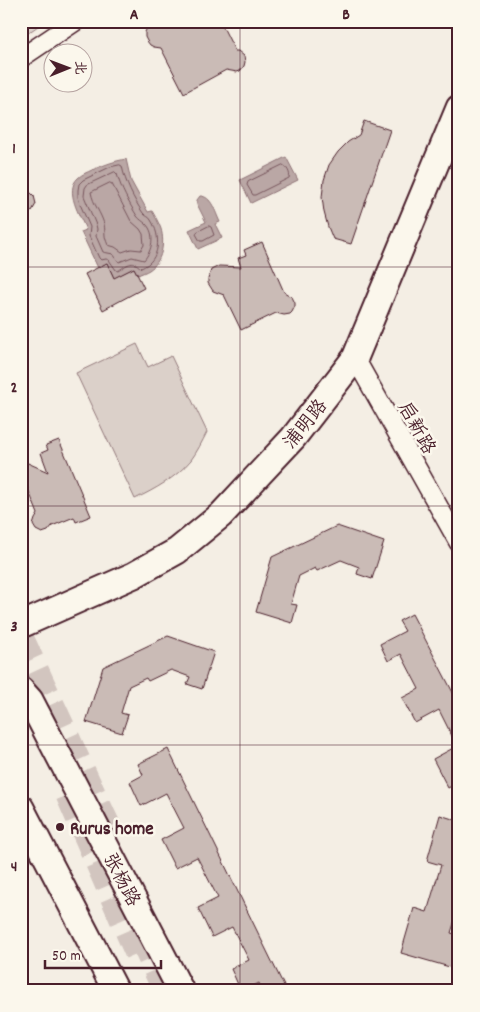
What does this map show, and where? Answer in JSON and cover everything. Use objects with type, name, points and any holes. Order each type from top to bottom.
[{"type":"main road","name":"浦明路","points":[[21,625],[134,575],[176,551],[221,516],[293,438],[355,358],[459,108]]},
{"type":"main road","name":"张杨路","points":[[21,690],[30,700],[182,991]]},
{"type":"main road","points":[[21,808],[116,991]]},
{"type":"street","points":[[21,58],[76,21]]},
{"type":"street","name":"启新路","points":[[355,358],[459,543]]},
{"type":"shaded area","points":[[21,21],[45,21],[21,38]]},
{"type":"shaded area","points":[[137,344],[148,367],[171,356],[207,432],[191,460],[179,472],[135,499],[76,373]]},
{"type":"water","points":[[286,157],[298,180],[251,203],[240,180]]},
{"type":"water","points":[[126,159],[131,181],[148,212],[152,211],[160,227],[162,246],[160,257],[153,267],[138,275],[134,268],[123,274],[126,281],[117,285],[107,263],[98,268],[81,232],[86,230],[74,203],[72,190],[74,183],[83,174],[109,163]]},
{"type":"water","points":[[200,196],[207,199],[213,205],[220,222],[215,224],[222,238],[198,249],[189,230],[206,222],[197,204]]},
{"type":"building","points":[[152,21],[220,21],[235,51],[244,56],[244,66],[237,72],[226,70],[184,93],[161,48],[150,45],[145,37],[145,32]]},
{"type":"building","points":[[364,121],[390,130],[351,244],[333,239],[324,212],[322,197],[324,180],[329,165],[348,142],[359,135]]},
{"type":"building","points":[[21,187],[34,196],[36,204],[32,211],[21,219]]},
{"type":"building","points":[[262,242],[284,292],[292,297],[295,306],[290,314],[276,313],[241,330],[224,295],[213,291],[208,283],[208,279],[211,270],[219,266],[241,267],[238,258],[246,255],[244,250]]},
{"type":"building","points":[[107,263],[114,278],[134,268],[144,288],[103,310],[85,274]]},
{"type":"building","points":[[59,440],[91,516],[76,522],[74,517],[52,526],[48,531],[42,533],[36,530],[33,525],[38,514],[24,479],[21,480],[21,460],[48,472],[41,453],[48,450],[46,445]]},
{"type":"building","points":[[337,526],[384,542],[372,579],[357,574],[359,567],[341,560],[317,571],[315,568],[299,576],[291,604],[297,605],[292,623],[256,612],[272,557]]},
{"type":"building","points":[[412,614],[459,704],[459,782],[448,788],[433,759],[457,746],[439,710],[415,723],[402,698],[419,689],[401,654],[388,661],[380,644],[405,631],[399,621]]},
{"type":"building","points":[[168,636],[214,652],[202,689],[187,684],[190,677],[171,670],[148,681],[146,678],[129,686],[121,713],[128,715],[122,733],[86,722],[103,667]]},
{"type":"building","points":[[168,749],[284,986],[276,991],[263,991],[259,983],[241,991],[231,969],[249,960],[232,927],[212,937],[198,908],[218,898],[197,857],[175,868],[161,840],[184,828],[166,793],[141,806],[130,782],[143,775],[138,764]]},
{"type":"building","points":[[440,815],[459,821],[459,907],[451,933],[459,935],[459,948],[453,968],[401,953],[414,908],[427,912],[441,865],[427,861]]},
{"type":"tunnel","points":[[21,637],[113,836]]},
{"type":"tunnel","points":[[68,795],[139,958]]},
{"type":"tunnel","points":[[140,936],[165,991]]},
{"type":"place","name":"Rurus home","points":[[60,827]]}]
